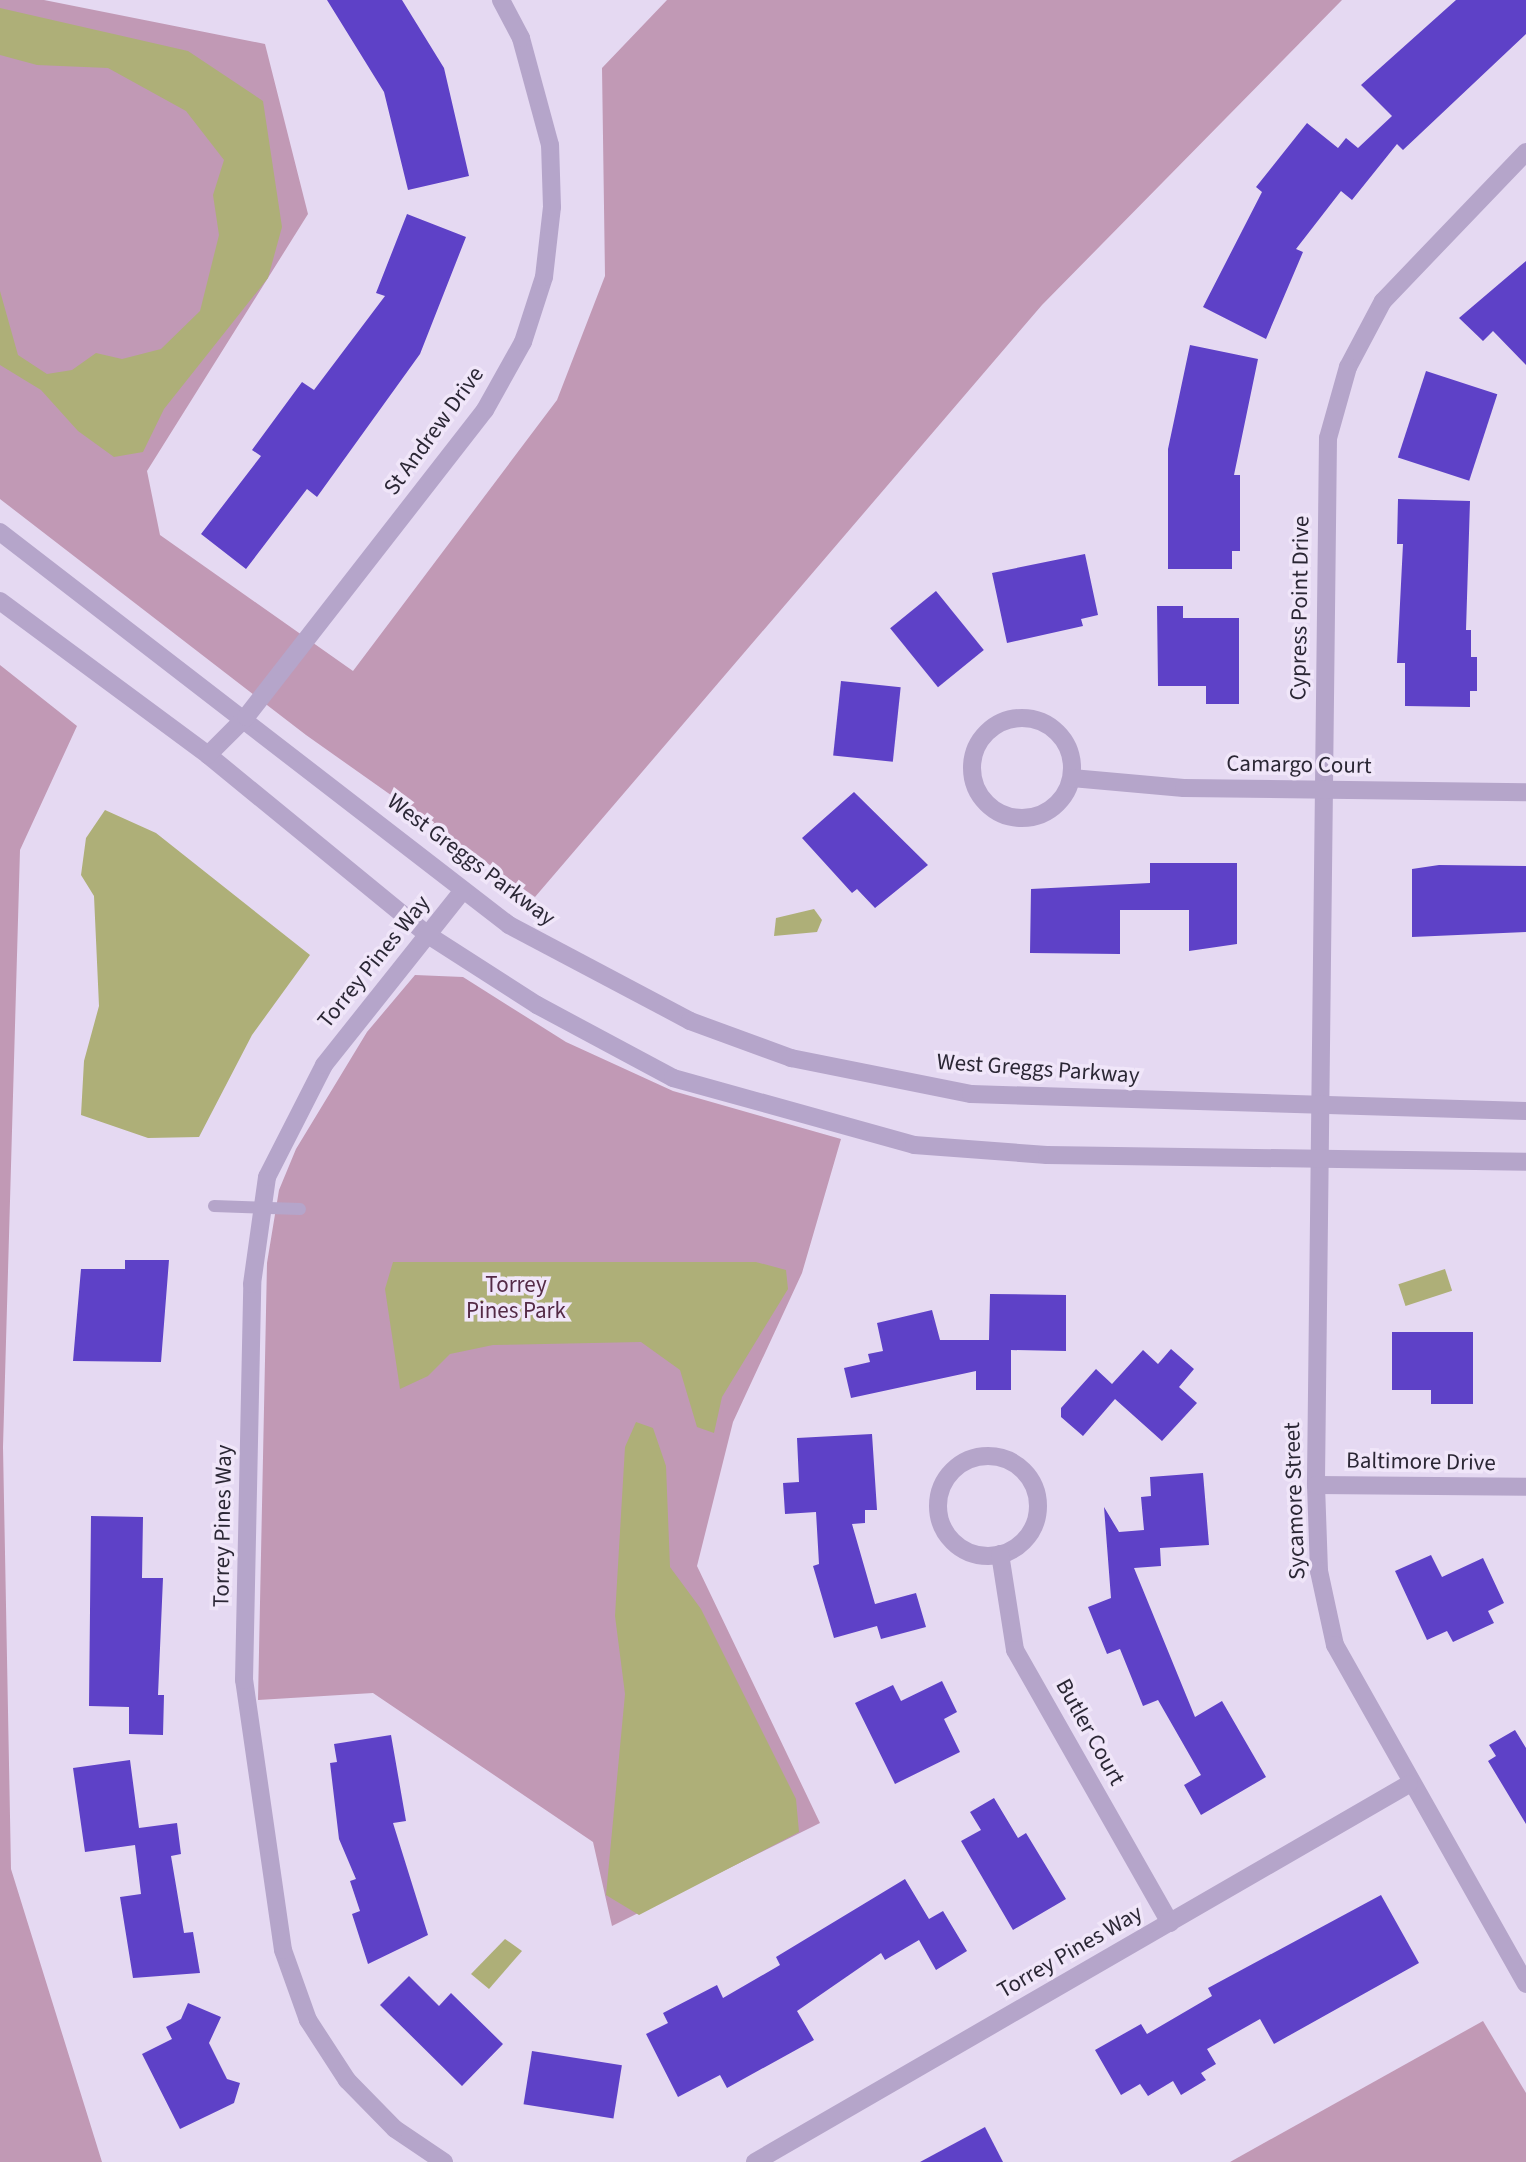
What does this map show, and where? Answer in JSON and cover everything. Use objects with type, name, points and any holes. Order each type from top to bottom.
[{"type":"street","name":"St Andrew Drive","points":[[208,755],[246,717],[485,410],[523,342],[544,277],[552,207],[550,145],[522,38],[501,0]]},
{"type":"street","name":"Cypress Point Drive","points":[[1318,1133],[1324,528],[1337,397],[1383,301],[1526,152]]},
{"type":"street","name":"West Greggs Parkway","points":[[0,532],[246,717],[463,890],[601,979],[791,1058],[971,1094],[1318,1108],[1526,1111]]},
{"type":"street","points":[[0,601],[208,755],[428,935],[537,1005],[673,1077],[796,1116],[914,1145],[1318,1161],[1526,1162]]},
{"type":"street","points":[[1040,720],[1065,740],[1072,778],[1060,803],[1046,812],[1013,818],[980,794],[973,754],[999,723],[1040,720]]},
{"type":"street","name":"Camargo Court","points":[[1072,778],[1323,790],[1526,792]]},
{"type":"street","name":"Torrey Pines Way","points":[[444,2162],[395,2129],[347,2080],[308,2020],[283,1950],[244,1680],[259,1210],[286,1131],[324,1065],[463,890]]},
{"type":"street","name":"Sycamore Street","points":[[1318,1133],[1316,1485],[1319,1571],[1335,1645],[1409,1784],[1526,1984]]},
{"type":"street","points":[[972,1458],[1005,1458],[1025,1473],[1037,1494],[1034,1527],[1025,1541],[1000,1555],[963,1550],[941,1526],[937,1510],[946,1478],[972,1458]]},
{"type":"street","name":"Baltimore Drive","points":[[1316,1485],[1526,1487]]},
{"type":"street","name":"Butler Court","points":[[1000,1555],[1016,1650],[1170,1923]]},
{"type":"street","name":"Torrey Pines Way","points":[[755,2162],[1409,1784]]},
{"type":"lane","points":[[214,1206],[259,1210],[300,1209]]},
{"type":"green space","points":[[0,0],[44,0],[265,44],[308,214],[147,471],[160,535],[353,671],[557,400],[605,276],[602,68],[667,0],[1342,0],[1042,305],[535,897],[306,735],[0,499]]},
{"type":"green space","points":[[0,665],[77,726],[20,850],[3,1447],[11,1869],[102,2162],[0,2162]]},
{"type":"green space","name":"Torrey Pines Park","points":[[415,975],[463,977],[566,1042],[673,1091],[841,1139],[802,1273],[733,1422],[697,1566],[820,1823],[612,1926],[593,1842],[373,1693],[258,1700],[267,1263],[279,1190],[296,1149],[367,1032]]},
{"type":"green space","points":[[1483,2021],[1526,2093],[1526,2162],[1230,2162]]},
{"type":"shaded area","points":[[0,8],[188,51],[263,101],[282,227],[268,278],[164,409],[143,452],[114,457],[78,431],[41,390],[0,365],[0,291],[18,355],[47,374],[72,370],[96,353],[122,359],[161,349],[200,311],[219,235],[213,195],[224,160],[186,111],[108,68],[37,65],[0,55]]},
{"type":"shaded area","points":[[105,810],[156,833],[310,955],[252,1035],[199,1137],[148,1138],[81,1115],[84,1061],[99,1006],[94,896],[81,875],[86,838]]},
{"type":"shaded area","points":[[814,909],[822,920],[817,932],[774,936],[776,918]]},
{"type":"shaded area","points":[[393,1262],[756,1262],[786,1270],[788,1289],[722,1397],[714,1433],[697,1427],[680,1370],[641,1342],[493,1345],[450,1354],[428,1376],[400,1389],[385,1289]]},
{"type":"shaded area","points":[[1445,1269],[1452,1291],[1406,1306],[1398,1284]]},
{"type":"shaded area","points":[[636,1422],[653,1428],[666,1466],[670,1567],[701,1609],[796,1799],[799,1832],[639,1915],[606,1895],[625,1694],[615,1616],[625,1447]]},
{"type":"shaded area","points":[[505,1939],[522,1951],[489,1989],[471,1974]]},
{"type":"building","points":[[327,0],[402,0],[444,68],[469,176],[408,190],[384,92]]},
{"type":"building","points":[[1456,0],[1526,0],[1526,34],[1403,150],[1397,144],[1352,200],[1341,191],[1296,249],[1303,252],[1266,339],[1203,307],[1262,192],[1256,187],[1307,123],[1338,148],[1346,138],[1358,148],[1392,116],[1361,85]]},
{"type":"building","points":[[407,214],[466,237],[420,354],[317,497],[307,489],[246,569],[201,534],[261,456],[252,450],[302,382],[314,390],[385,296],[376,293]]},
{"type":"building","points":[[1526,261],[1526,365],[1493,331],[1483,341],[1459,318]]},
{"type":"building","points":[[1190,345],[1258,359],[1234,475],[1240,475],[1240,551],[1232,551],[1232,569],[1168,569],[1168,449]]},
{"type":"building","points":[[1426,371],[1497,394],[1469,481],[1398,458]]},
{"type":"building","points":[[1398,499],[1470,501],[1466,630],[1471,630],[1471,657],[1477,657],[1477,691],[1470,691],[1470,707],[1405,706],[1405,663],[1397,663],[1403,544],[1397,544]]},
{"type":"building","points":[[1085,554],[1098,615],[1081,619],[1083,626],[1007,643],[992,573]]},
{"type":"building","points":[[936,591],[984,650],[938,687],[890,628]]},
{"type":"building","points":[[1157,606],[1183,606],[1183,618],[1239,618],[1239,704],[1206,704],[1206,686],[1158,686]]},
{"type":"building","points":[[841,681],[901,687],[893,762],[833,756]]},
{"type":"building","points":[[854,792],[928,865],[875,908],[857,889],[852,893],[802,838]]},
{"type":"building","points":[[1150,863],[1237,863],[1237,944],[1189,951],[1189,910],[1120,910],[1120,954],[1030,953],[1031,889],[1150,883]]},
{"type":"building","points":[[1439,865],[1526,866],[1526,932],[1412,937],[1412,869]]},
{"type":"building","points":[[125,1260],[169,1260],[161,1362],[73,1361],[81,1269],[125,1269]]},
{"type":"building","points":[[990,1294],[1066,1295],[1066,1351],[1011,1350],[1011,1390],[976,1390],[976,1371],[851,1398],[844,1368],[870,1362],[868,1354],[883,1351],[877,1323],[932,1310],[940,1340],[989,1340]]},
{"type":"building","points":[[1392,1332],[1473,1332],[1473,1404],[1431,1404],[1431,1390],[1392,1390]]},
{"type":"building","points":[[1171,1349],[1194,1369],[1179,1387],[1197,1403],[1162,1441],[1115,1399],[1083,1436],[1061,1417],[1061,1408],[1096,1369],[1112,1384],[1143,1350],[1158,1364]]},
{"type":"building","points":[[872,1434],[877,1510],[865,1510],[865,1523],[852,1524],[875,1604],[916,1593],[926,1627],[881,1639],[877,1626],[834,1638],[813,1566],[819,1564],[816,1512],[785,1514],[783,1483],[799,1482],[797,1438]]},
{"type":"building","points":[[1203,1473],[1209,1545],[1160,1548],[1161,1566],[1134,1568],[1195,1717],[1222,1701],[1266,1777],[1201,1815],[1184,1785],[1201,1775],[1158,1700],[1143,1706],[1120,1649],[1107,1654],[1088,1607],[1111,1598],[1104,1507],[1119,1532],[1144,1530],[1141,1497],[1151,1496],[1150,1477]]},
{"type":"building","points":[[91,1516],[143,1517],[142,1578],[163,1578],[158,1695],[164,1695],[163,1735],[129,1734],[129,1707],[89,1706]]},
{"type":"building","points":[[1431,1555],[1442,1577],[1483,1558],[1504,1603],[1488,1611],[1494,1623],[1453,1642],[1447,1631],[1427,1640],[1395,1571]]},
{"type":"building","points":[[942,1681],[957,1712],[944,1719],[960,1752],[895,1784],[855,1703],[893,1685],[901,1701]]},
{"type":"building","points":[[1515,1730],[1526,1748],[1526,1824],[1488,1761],[1496,1756],[1489,1745]]},
{"type":"building","points":[[391,1735],[406,1821],[393,1823],[428,1935],[368,1964],[352,1914],[360,1911],[350,1881],[356,1879],[339,1839],[330,1763],[337,1762],[334,1744]]},
{"type":"building","points":[[130,1760],[139,1828],[177,1823],[181,1854],[171,1856],[184,1933],[193,1932],[200,1973],[133,1978],[120,1897],[141,1894],[135,1845],[85,1852],[73,1768]]},
{"type":"building","points":[[994,1798],[1018,1838],[1026,1833],[1066,1899],[1013,1930],[961,1841],[981,1830],[970,1812]]},
{"type":"building","points":[[905,1879],[929,1919],[943,1911],[967,1951],[936,1970],[919,1940],[885,1960],[881,1953],[797,2011],[814,2040],[727,2088],[720,2075],[678,2097],[646,2034],[668,2023],[663,2013],[717,1985],[723,1998],[780,1965],[776,1957]]},
{"type":"building","points":[[1381,1895],[1419,1963],[1274,2044],[1260,2019],[1207,2049],[1216,2064],[1201,2073],[1206,2080],[1181,2095],[1173,2081],[1148,2096],[1140,2084],[1121,2095],[1095,2050],[1141,2024],[1147,2034],[1212,1996],[1208,1988]]},
{"type":"building","points":[[409,1976],[439,2006],[451,1993],[503,2044],[462,2086],[380,2005]]},
{"type":"building","points":[[188,2003],[221,2017],[209,2043],[227,2079],[240,2083],[234,2103],[180,2129],[142,2054],[172,2039],[166,2027],[181,2019]]},
{"type":"building","points":[[532,2051],[622,2065],[613,2119],[524,2104]]},
{"type":"building","points":[[985,2127],[1003,2162],[920,2162]]}]
